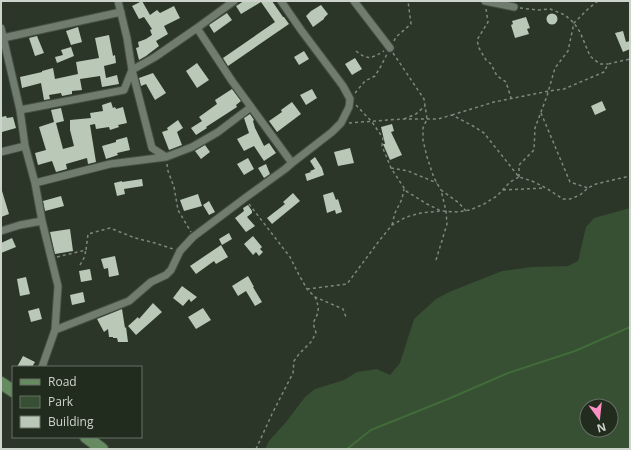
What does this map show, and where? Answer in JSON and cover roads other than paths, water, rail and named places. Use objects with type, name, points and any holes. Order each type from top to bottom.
[{"type":"main road","points":[[1,384],[12,390]]},
{"type":"main road","points":[[87,438],[102,449]]},
{"type":"street","points":[[118,1],[127,38],[132,70],[152,148],[166,157]]},
{"type":"street","points":[[20,110],[124,90],[132,70],[155,57],[234,1]]},
{"type":"street","points":[[55,330],[129,301],[151,282],[166,275],[171,270],[180,252],[194,237],[285,169],[332,132],[341,123],[349,107],[350,99],[343,86],[281,1]]},
{"type":"street","points":[[354,1],[390,48]]},
{"type":"street","points":[[485,1],[514,7]]},
{"type":"street","points":[[3,38],[121,12]]},
{"type":"street","points":[[1,28],[20,110],[25,146],[58,286],[55,330],[42,366]]},
{"type":"street","points":[[197,28],[232,81],[292,162]]},
{"type":"street","points":[[35,184],[110,164],[166,157],[192,146],[218,132],[251,107]]},
{"type":"street","points":[[1,152],[25,146]]},
{"type":"street","points":[[1,231],[20,225],[42,221]]},
{"type":"waterway","points":[[347,449],[371,430],[508,373],[575,351],[630,327]]}]
